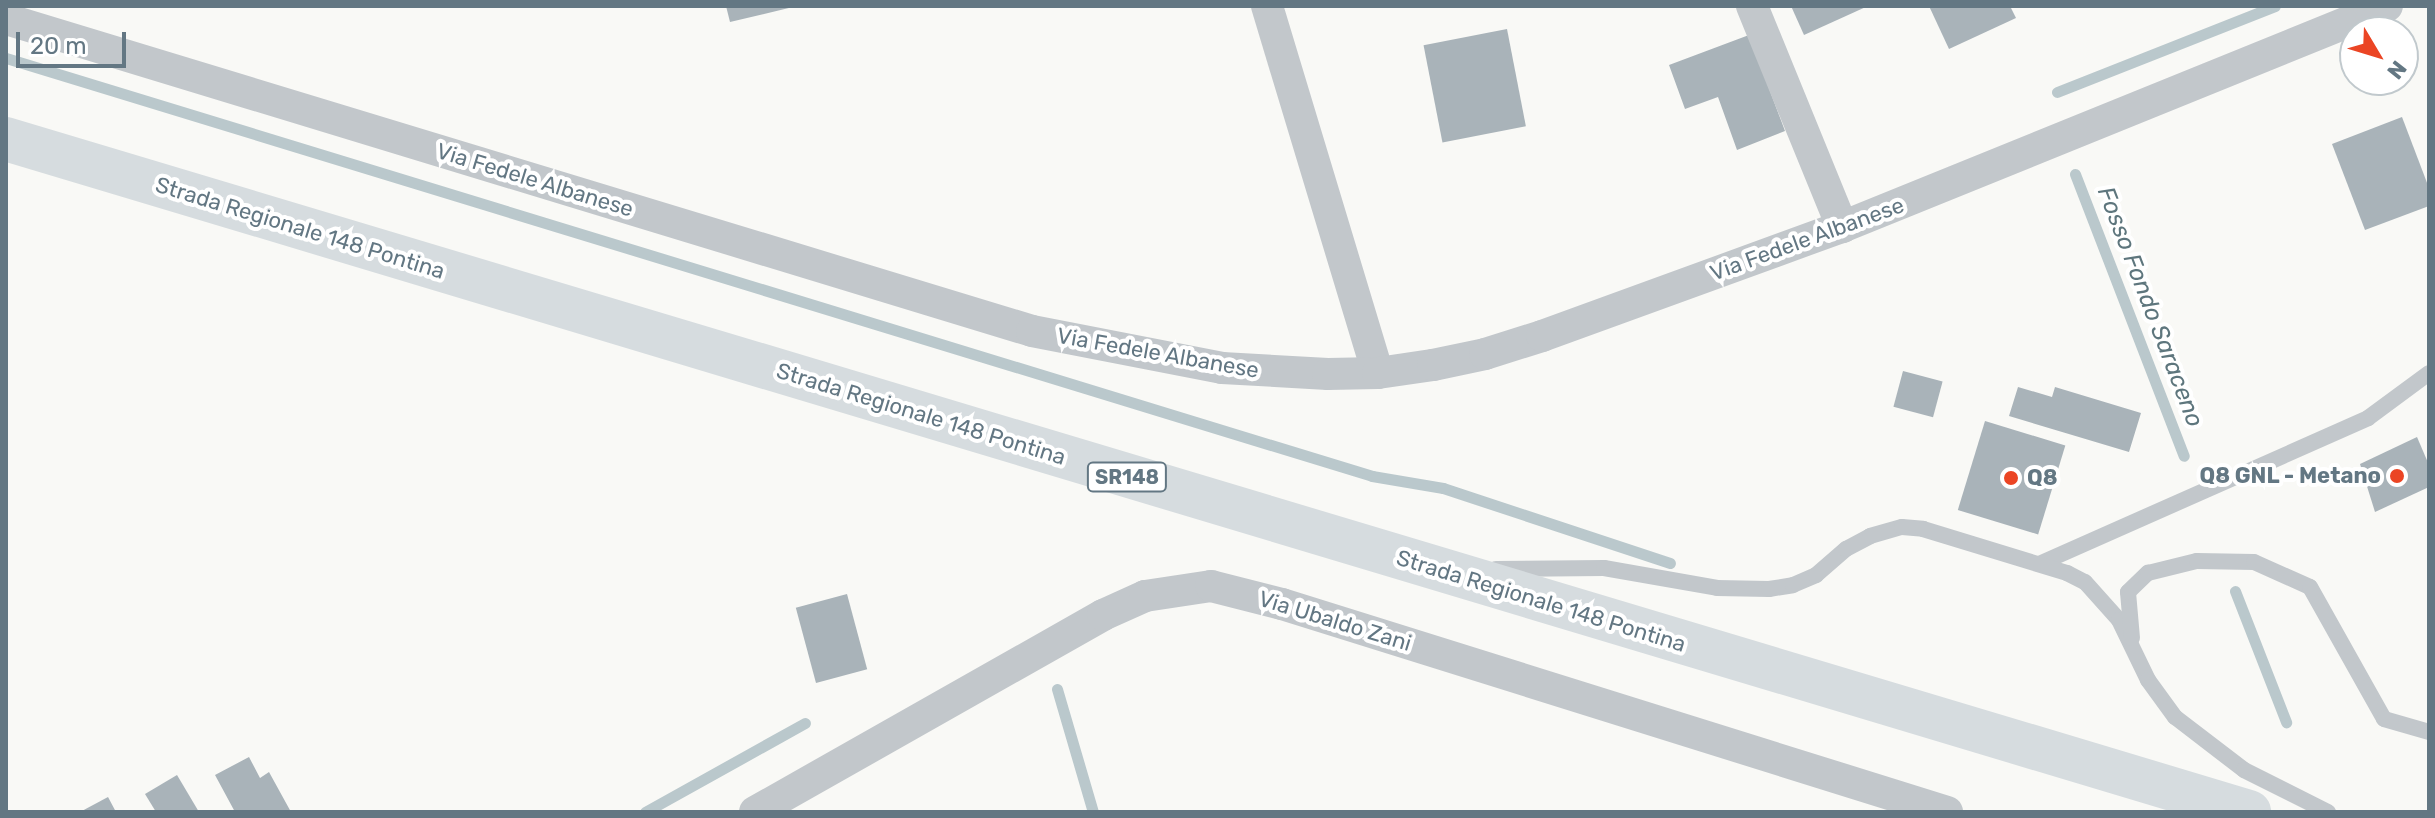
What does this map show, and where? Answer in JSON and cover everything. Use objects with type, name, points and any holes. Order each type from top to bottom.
[{"type":"main road","name":"Strada Regionale 148 Pontina","points":[[6,139],[2249,812]]},
{"type":"street","points":[[1267,6],[1378,373]]},
{"type":"street","points":[[1752,6],[1842,227]]},
{"type":"street","name":"Via Fedele Albanese","points":[[6,19],[1032,331],[1222,368],[1302,374],[1378,373],[1503,349],[1842,227],[2387,6]]},
{"type":"street","name":"Via Ubaldo Zani","points":[[755,812],[1103,615],[1155,593],[1211,586],[1282,604],[1947,812]]},
{"type":"lane","points":[[2039,564],[2368,418],[2429,373]]},
{"type":"lane","points":[[1435,569],[1604,568],[1717,588],[1769,589],[1793,585],[1816,575],[1846,549],[1870,536],[1912,527],[2039,564],[2076,577],[2094,589],[2119,620],[2153,689],[2183,724],[2244,770],[2328,812]]},
{"type":"lane","points":[[2133,648],[2128,592],[2148,573],[2197,561],[2254,562],[2310,587],[2384,719],[2429,732]]},
{"type":"building","points":[[726,6],[793,6],[793,7],[730,22]]},
{"type":"building","points":[[1791,6],[1868,6],[1804,35]]},
{"type":"building","points":[[1929,6],[2010,6],[2016,18],[1949,49]]},
{"type":"building","points":[[1507,29],[1526,126],[1442,142],[1424,45]]},
{"type":"building","points":[[1749,35],[1785,131],[1737,150],[1718,97],[1685,109],[1669,65]]},
{"type":"building","points":[[2402,117],[2429,188],[2429,206],[2365,230],[2332,144]]},
{"type":"building","points":[[1903,371],[1943,382],[1933,417],[1893,407]]},
{"type":"building","points":[[2018,387],[2052,397],[2055,387],[2141,413],[2129,452],[2009,416]]},
{"type":"building","name":"Q8","points":[[1985,421],[2065,446],[2038,534],[1958,510]]},
{"type":"building","name":"Q8 GNL - Metano","points":[[2417,437],[2429,465],[2429,487],[2375,512],[2360,464]]},
{"type":"building","points":[[847,594],[867,669],[816,683],[796,608]]},
{"type":"building","points":[[249,757],[260,778],[269,772],[291,812],[235,812],[215,775]]},
{"type":"building","points":[[177,775],[199,812],[156,812],[145,794]]},
{"type":"building","points":[[108,797],[116,812],[80,812]]},
{"type":"waterway","points":[[2057,92],[2275,6]]},
{"type":"waterway","points":[[6,58],[1372,476],[1443,488],[1670,563]]},
{"type":"waterway","name":"Fosso Fondo Saraceno","points":[[2075,174],[2184,456]]},
{"type":"waterway","name":"Fosso Fondo Saraceno","points":[[2235,591],[2286,722]]},
{"type":"waterway","points":[[1057,689],[1093,812]]},
{"type":"waterway","points":[[645,812],[805,723]]},
{"type":"place","name":"Q8 GNL - Metano","points":[[2397,476]]},
{"type":"place","name":"Q8","points":[[2011,478]]}]
